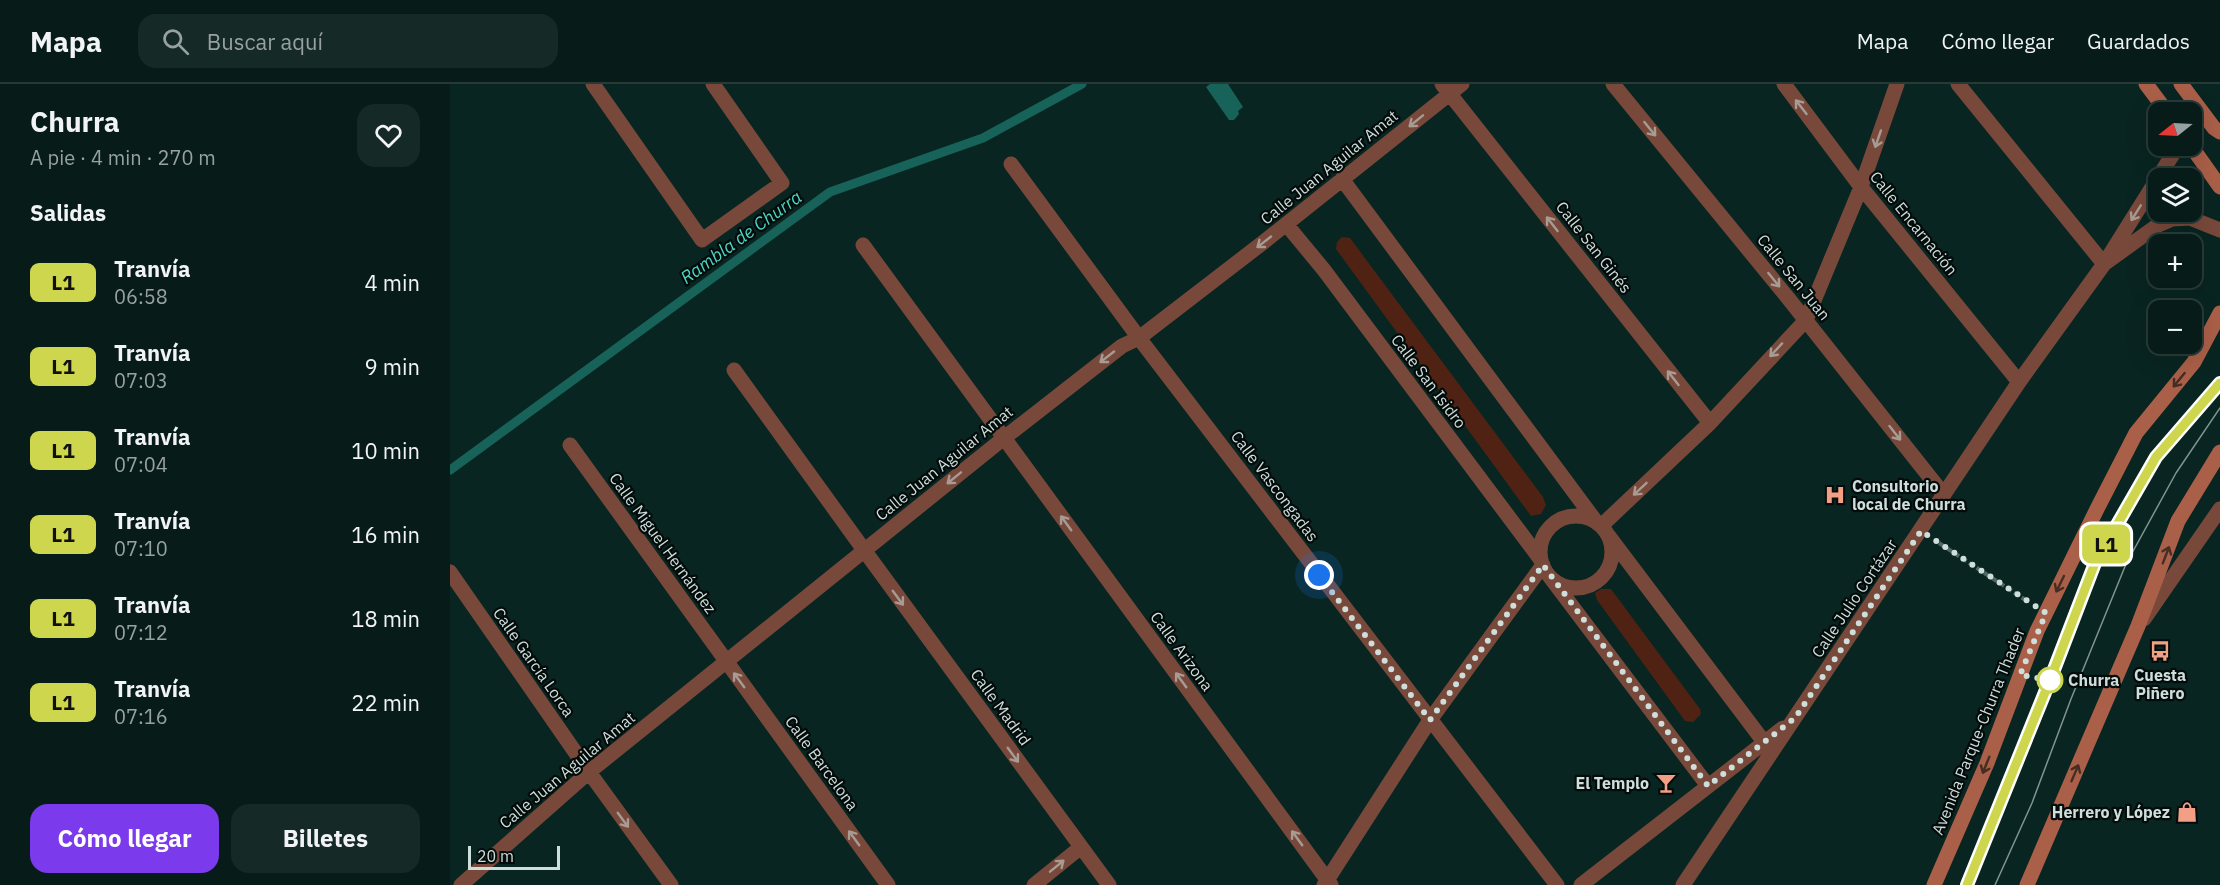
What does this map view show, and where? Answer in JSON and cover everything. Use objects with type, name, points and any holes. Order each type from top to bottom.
[{"type":"street","points":[[593,84],[702,240],[783,183],[713,84]]},
{"type":"street","name":"Calle San Juan","points":[[1613,84],[1806,320],[1944,495]]},
{"type":"street","name":"Calle Encarnación","points":[[1784,84],[1861,187],[2019,382]]},
{"type":"street","points":[[1602,528],[1710,423],[1806,320],[1861,187],[1897,84]]},
{"type":"street","points":[[1958,84],[2104,264],[2172,156]]},
{"type":"street","points":[[2146,84],[2160,102]]},
{"type":"street","points":[[2181,84],[2214,128],[2220,132]]},
{"type":"street","name":"Calle Juan Aguilar Amat","points":[[460,885],[589,772],[864,550],[1122,346],[1139,338],[1286,224],[1451,87]]},
{"type":"street","name":"Calle San Ginés","points":[[1451,87],[1710,423]]},
{"type":"street","points":[[2198,156],[2220,187]]},
{"type":"street","name":"Calle Vascongadas","points":[[1011,165],[1139,338],[1557,885]]},
{"type":"street","points":[[1342,179],[1764,742]]},
{"type":"street","name":"Calle Julio Cortázar","points":[[1683,885],[2019,382],[2104,264],[2158,225],[2172,219],[2190,218],[2220,230]]},
{"type":"street","name":"Calle San Isidro","points":[[1286,224],[1331,280],[1708,786]]},
{"type":"street","name":"Calle Arizona","points":[[863,245],[1327,883]]},
{"type":"street","name":"Avenida Parque-Churra Thader","points":[[1934,885],[1987,763],[2037,631],[2136,433],[2194,362],[2220,313]]},
{"type":"street","name":"Calle Madrid","points":[[734,370],[1109,885]]},
{"type":"street","name":"Calle Miguel Hernández","points":[[570,445],[726,662]]},
{"type":"street","points":[[2027,885],[2139,626],[2178,521],[2220,452]]},
{"type":"street","points":[[2139,626],[2220,509]]},
{"type":"street","points":[[1577,516],[1588,518],[1602,528],[1612,557],[1609,568],[1602,578],[1582,588],[1570,588],[1559,584],[1545,567],[1540,549],[1548,529],[1566,517],[1577,516]]},
{"type":"street","points":[[1327,883],[1430,720],[1545,567]]},
{"type":"street","name":"Calle García Lorca","points":[[450,572],[589,772],[671,885]]},
{"type":"street","name":"Calle Barcelona","points":[[726,662],[888,885]]},
{"type":"street","points":[[1581,885],[1795,718]]},
{"type":"street","points":[[1034,885],[1081,847]]},
{"type":"path","points":[[1921,531],[2046,613]]},
{"type":"shaded area","points":[[1210,84],[1228,84],[1243,107],[1238,111],[1239,114],[1234,120],[1229,120],[1206,87]]},
{"type":"shaded area","points":[[1342,237],[1350,238],[1543,497],[1546,505],[1541,514],[1531,516],[1336,249],[1337,242]]},
{"type":"shaded area","points":[[1601,589],[1611,589],[1700,709],[1701,714],[1693,722],[1685,721],[1597,600],[1595,593]]},
{"type":"waterway","name":"Rambla de Churra","points":[[450,470],[830,192],[983,138],[1082,84]]},
{"type":"tram line","points":[[1967,885],[2095,563],[2156,457],[2220,383]]},
{"type":"tram line","name":"L1","points":[[1967,885],[2095,563],[2156,457],[2220,383]]},
{"type":"tram line","points":[[1995,885],[2032,803],[2126,564],[2176,473],[2220,408]]},
{"type":"place","name":"Consultorio local de Churra","points":[[1835,495]]},
{"type":"place","name":"Cuesta Piñero","points":[[2160,651]]},
{"type":"place","name":"Churra","points":[[2050,680]]},
{"type":"place","name":"El Templo","points":[[1666,783]]},
{"type":"place","name":"Herrero y López","points":[[2187,812]]},
{"type":"route","points":[[1319,575],[1430,720],[1543,565],[1708,786],[1795,718],[1921,531],[2046,613],[2020,675],[2050,680]]}]
